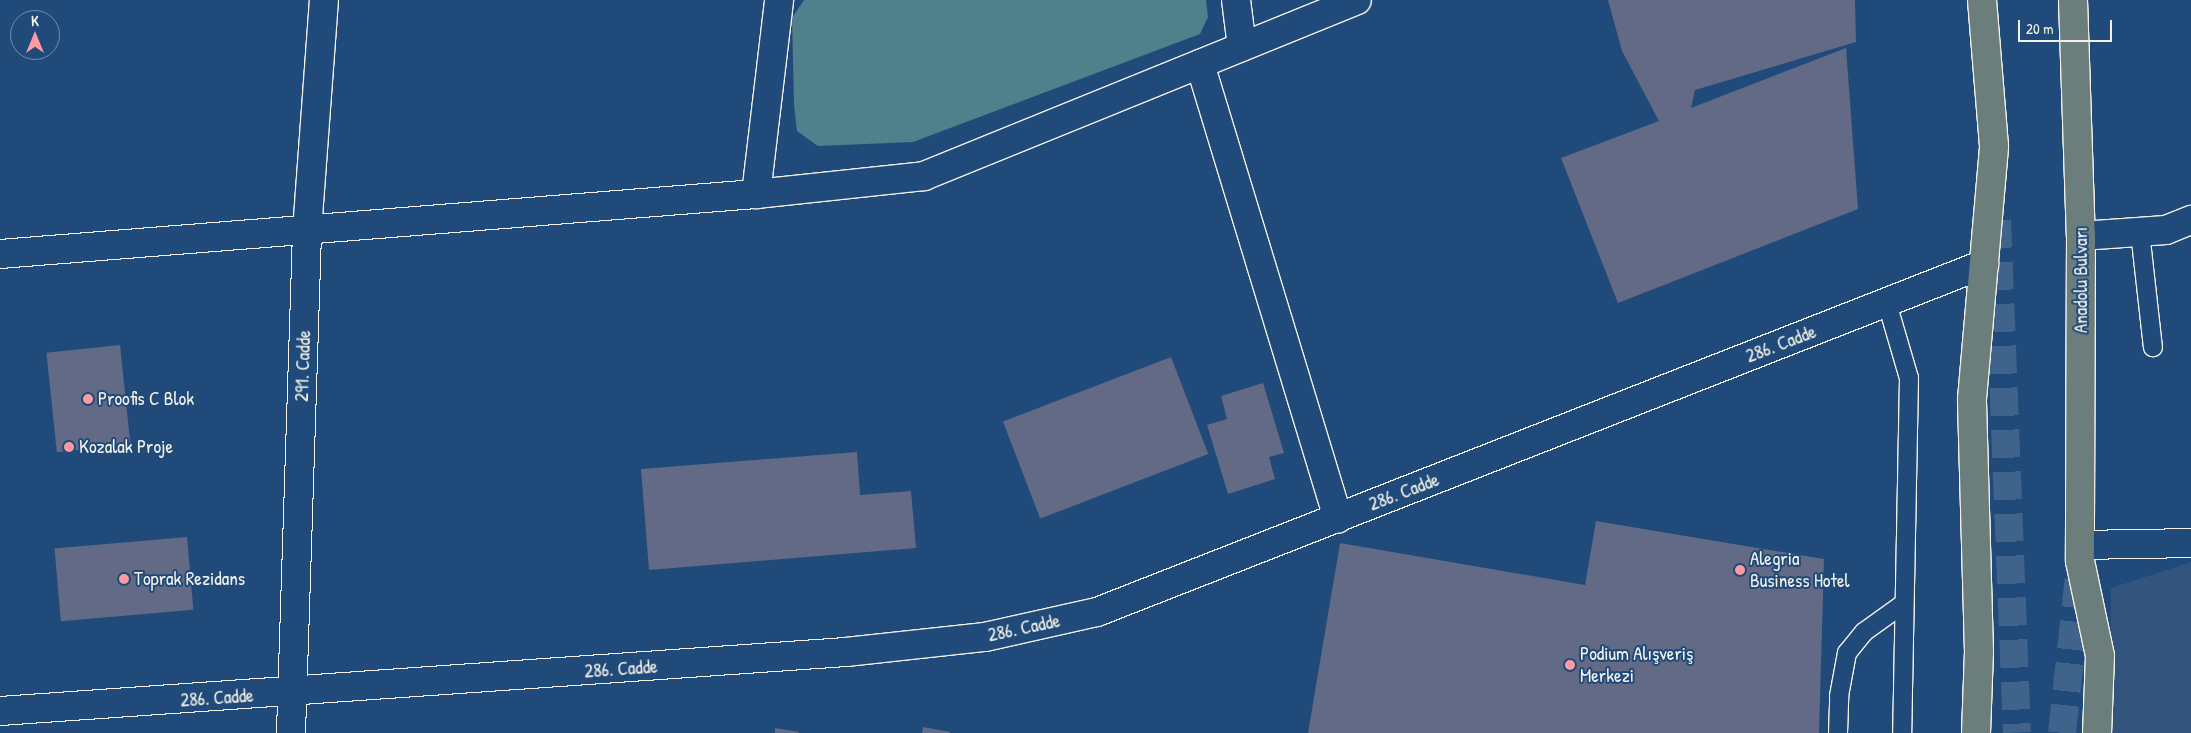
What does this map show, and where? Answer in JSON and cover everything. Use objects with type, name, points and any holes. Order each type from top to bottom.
[{"type":"main road","points":[[1976,733],[1979,652],[1972,399],[1994,146],[1982,0]]},
{"type":"main road","name":"Anadolu Bulvarı","points":[[2073,0],[2081,236],[2080,553],[2100,656],[2097,733]]},
{"type":"street","name":"291. Cadde","points":[[291,733],[307,231],[324,0]]},
{"type":"street","points":[[756,194],[780,0]]},
{"type":"street","points":[[1236,0],[1242,47]]},
{"type":"street","points":[[0,254],[756,194],[924,176],[1357,0]]},
{"type":"street","points":[[1200,64],[1338,518]]},
{"type":"street","points":[[2081,236],[2166,230],[2191,220]]},
{"type":"street","name":"286. Cadde","points":[[0,711],[293,693],[846,652],[985,637],[1097,612],[1984,264]]},
{"type":"street","points":[[2080,553],[2191,543]]},
{"type":"lane","points":[[2140,232],[2153,347]]},
{"type":"lane","points":[[1887,303],[1910,378],[1903,604],[1902,733]]},
{"type":"lane","points":[[1838,733],[1839,696],[1847,652],[1864,632],[1903,604]]},
{"type":"shaded area","points":[[2191,562],[2191,733],[2111,733],[2111,588]]},
{"type":"green space","points":[[804,0],[1206,0],[1208,17],[1200,34],[913,142],[818,146],[797,131],[794,105],[792,18]]},
{"type":"building","points":[[1608,0],[1855,0],[1856,42],[1695,90],[1691,108],[1846,48],[1858,209],[1618,303],[1561,158],[1659,121],[1622,51]]},
{"type":"building","name":"Proofis C Blok","points":[[120,345],[130,444],[57,452],[46,353]]},
{"type":"building","points":[[1171,357],[1208,454],[1040,519],[1003,422]]},
{"type":"building","points":[[1263,383],[1284,453],[1269,457],[1275,479],[1228,494],[1207,425],[1227,419],[1221,396]]},
{"type":"building","points":[[857,452],[860,495],[911,491],[916,548],[649,570],[641,469]]},
{"type":"building","name":"Podium Alışveriş Merkezi","points":[[1596,521],[1824,559],[1819,733],[1308,733],[1340,543],[1585,585]]},
{"type":"building","name":"Toprak Rezidans","points":[[187,537],[193,610],[61,621],[55,549]]},
{"type":"building","points":[[923,727],[950,732],[950,733],[922,733]]},
{"type":"building","points":[[775,728],[799,732],[799,733],[775,733]]},
{"type":"tunnel","points":[[1997,220],[2017,733]]},
{"type":"tunnel","points":[[2062,733],[2080,568]]},
{"type":"place","name":"Proofis C Blok","points":[[88,399]]},
{"type":"place","name":"Kozalak Proje","points":[[69,447]]},
{"type":"place","name":"Alegria Business Hotel","points":[[1740,570]]},
{"type":"place","name":"Toprak Rezidans","points":[[124,579]]},
{"type":"place","name":"Podium Alışveriş Merkezi","points":[[1570,665]]}]
